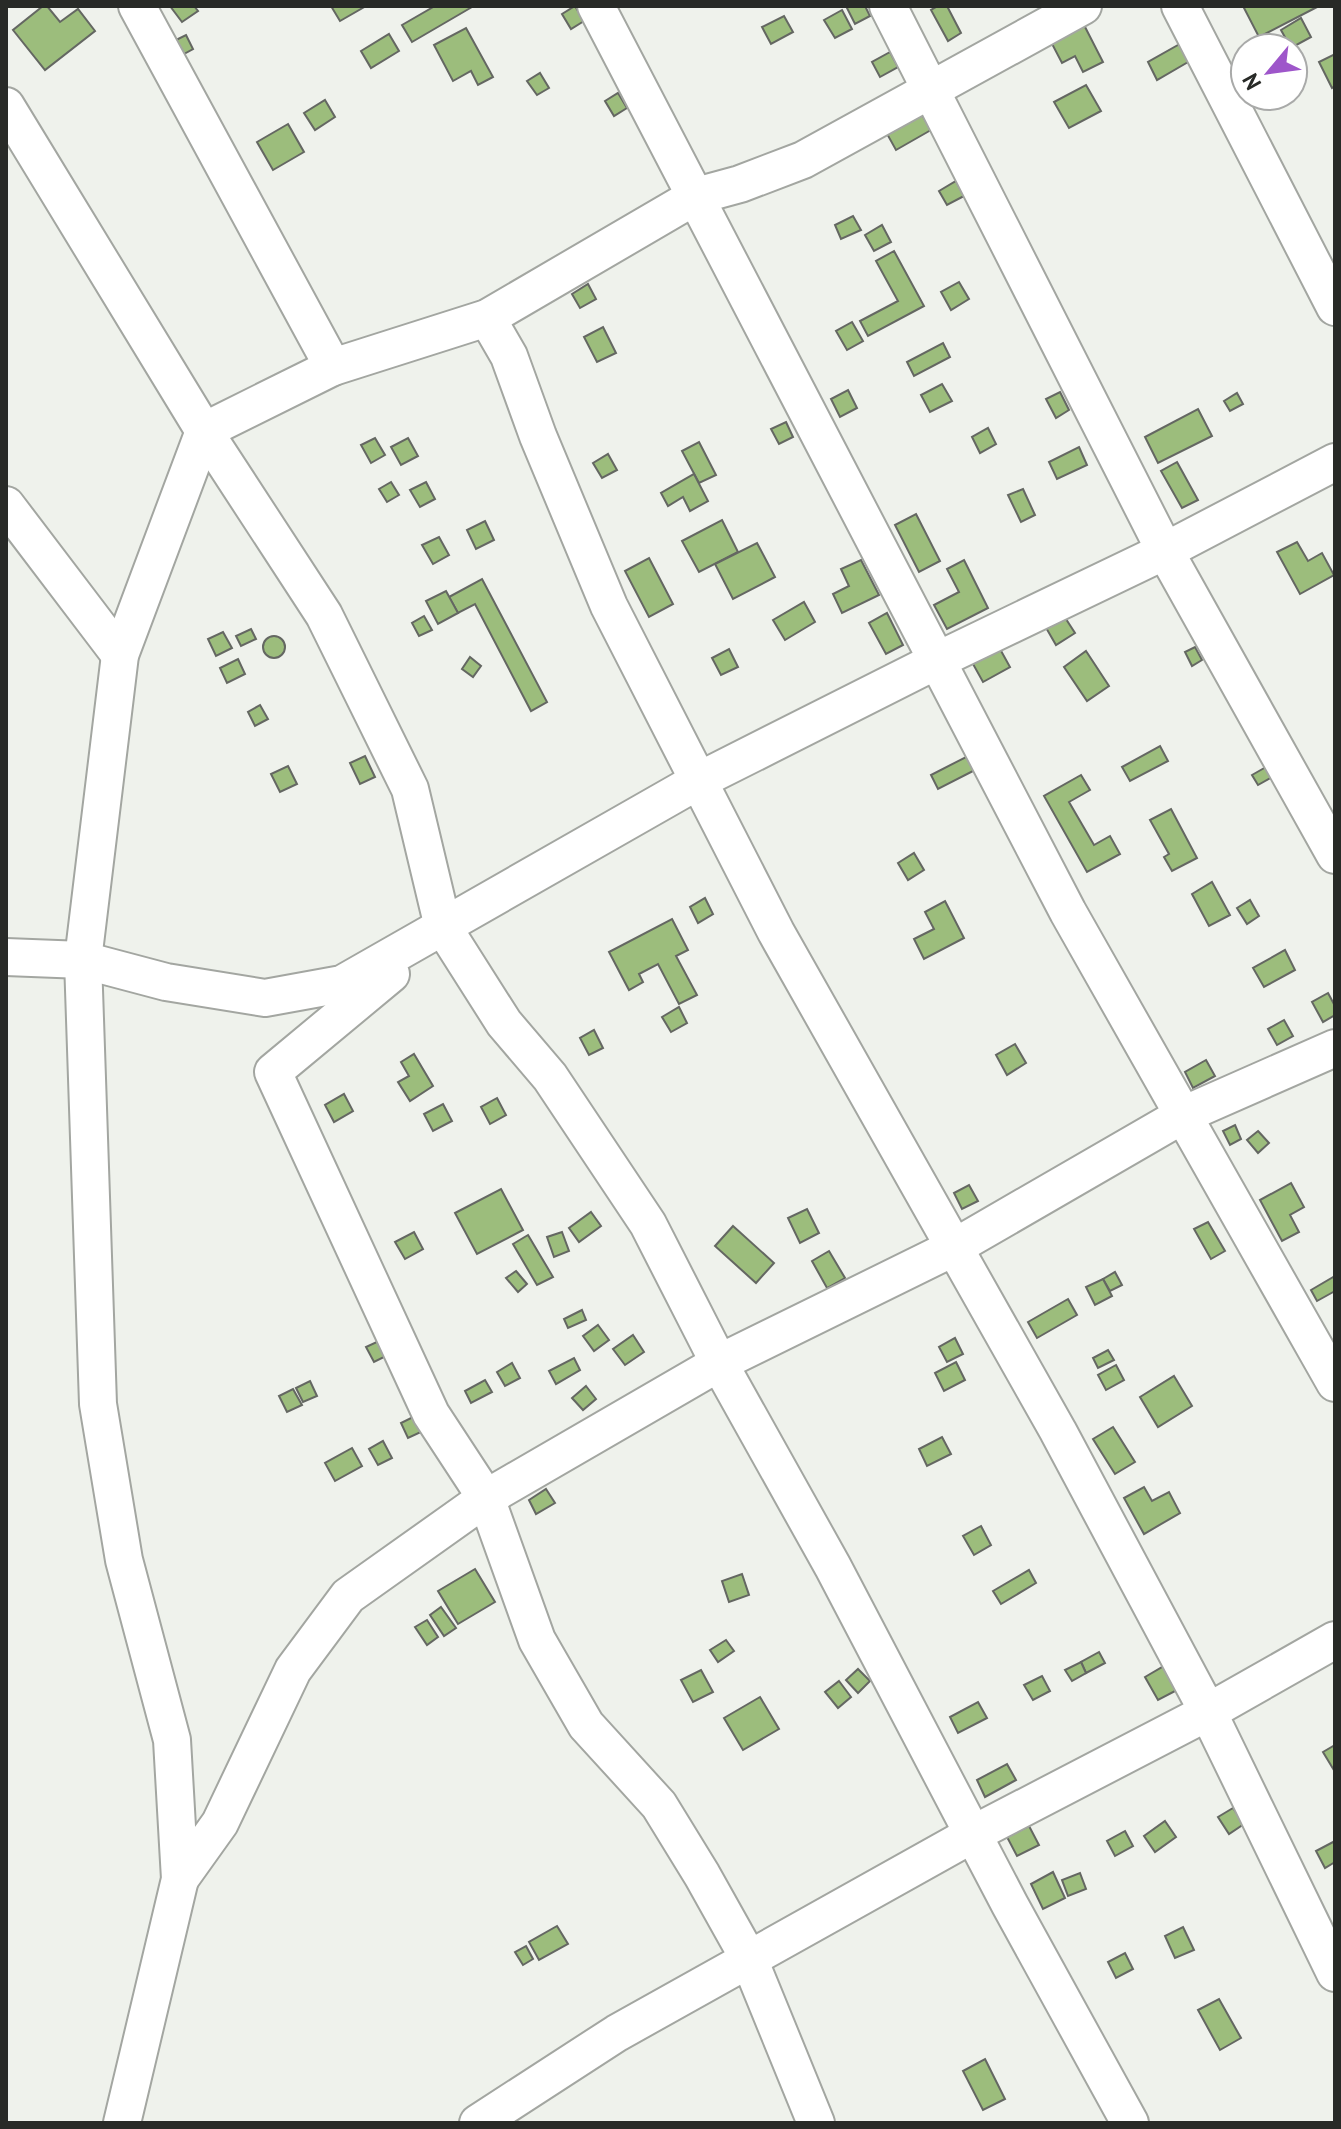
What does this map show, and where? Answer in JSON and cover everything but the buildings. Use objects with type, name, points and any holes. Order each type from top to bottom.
[{"type":"street","points":[[137,6],[333,367]]},
{"type":"street","points":[[596,6],[1068,912],[1335,1383]]},
{"type":"street","points":[[888,6],[1165,551],[1335,855]]},
{"type":"street","points":[[122,2123],[180,1879],[172,1740],[124,1560],[98,1404],[83,960],[120,655],[204,431],[333,367],[487,318],[696,196],[740,184],[803,160],[1083,6]]},
{"type":"street","points":[[1180,6],[1335,307]]},
{"type":"street","points":[[6,106],[204,431],[324,615],[410,789],[443,927],[504,1023],[550,1077],[648,1224],[719,1363],[833,1567],[1130,2123]]},
{"type":"street","points":[[487,318],[509,356],[538,436],[609,606],[698,781],[776,932],[1058,1431],[1208,1712],[1335,1973]]},
{"type":"street","points":[[6,957],[83,960],[166,982],[265,998],[342,984],[698,781],[938,660],[1165,551],[1335,462]]},
{"type":"street","points":[[6,505],[120,655]]},
{"type":"street","points":[[443,927],[377,987],[273,1072],[431,1414],[486,1498],[537,1640],[586,1725],[659,1805],[702,1875],[749,1959],[816,2123]]},
{"type":"street","points":[[180,1879],[220,1823],[293,1670],[348,1596],[486,1498],[719,1363],[953,1248],[1183,1115],[1335,1048]]},
{"type":"street","points":[[478,2123],[617,2033],[973,1834],[1208,1712],[1335,1640]]}]
